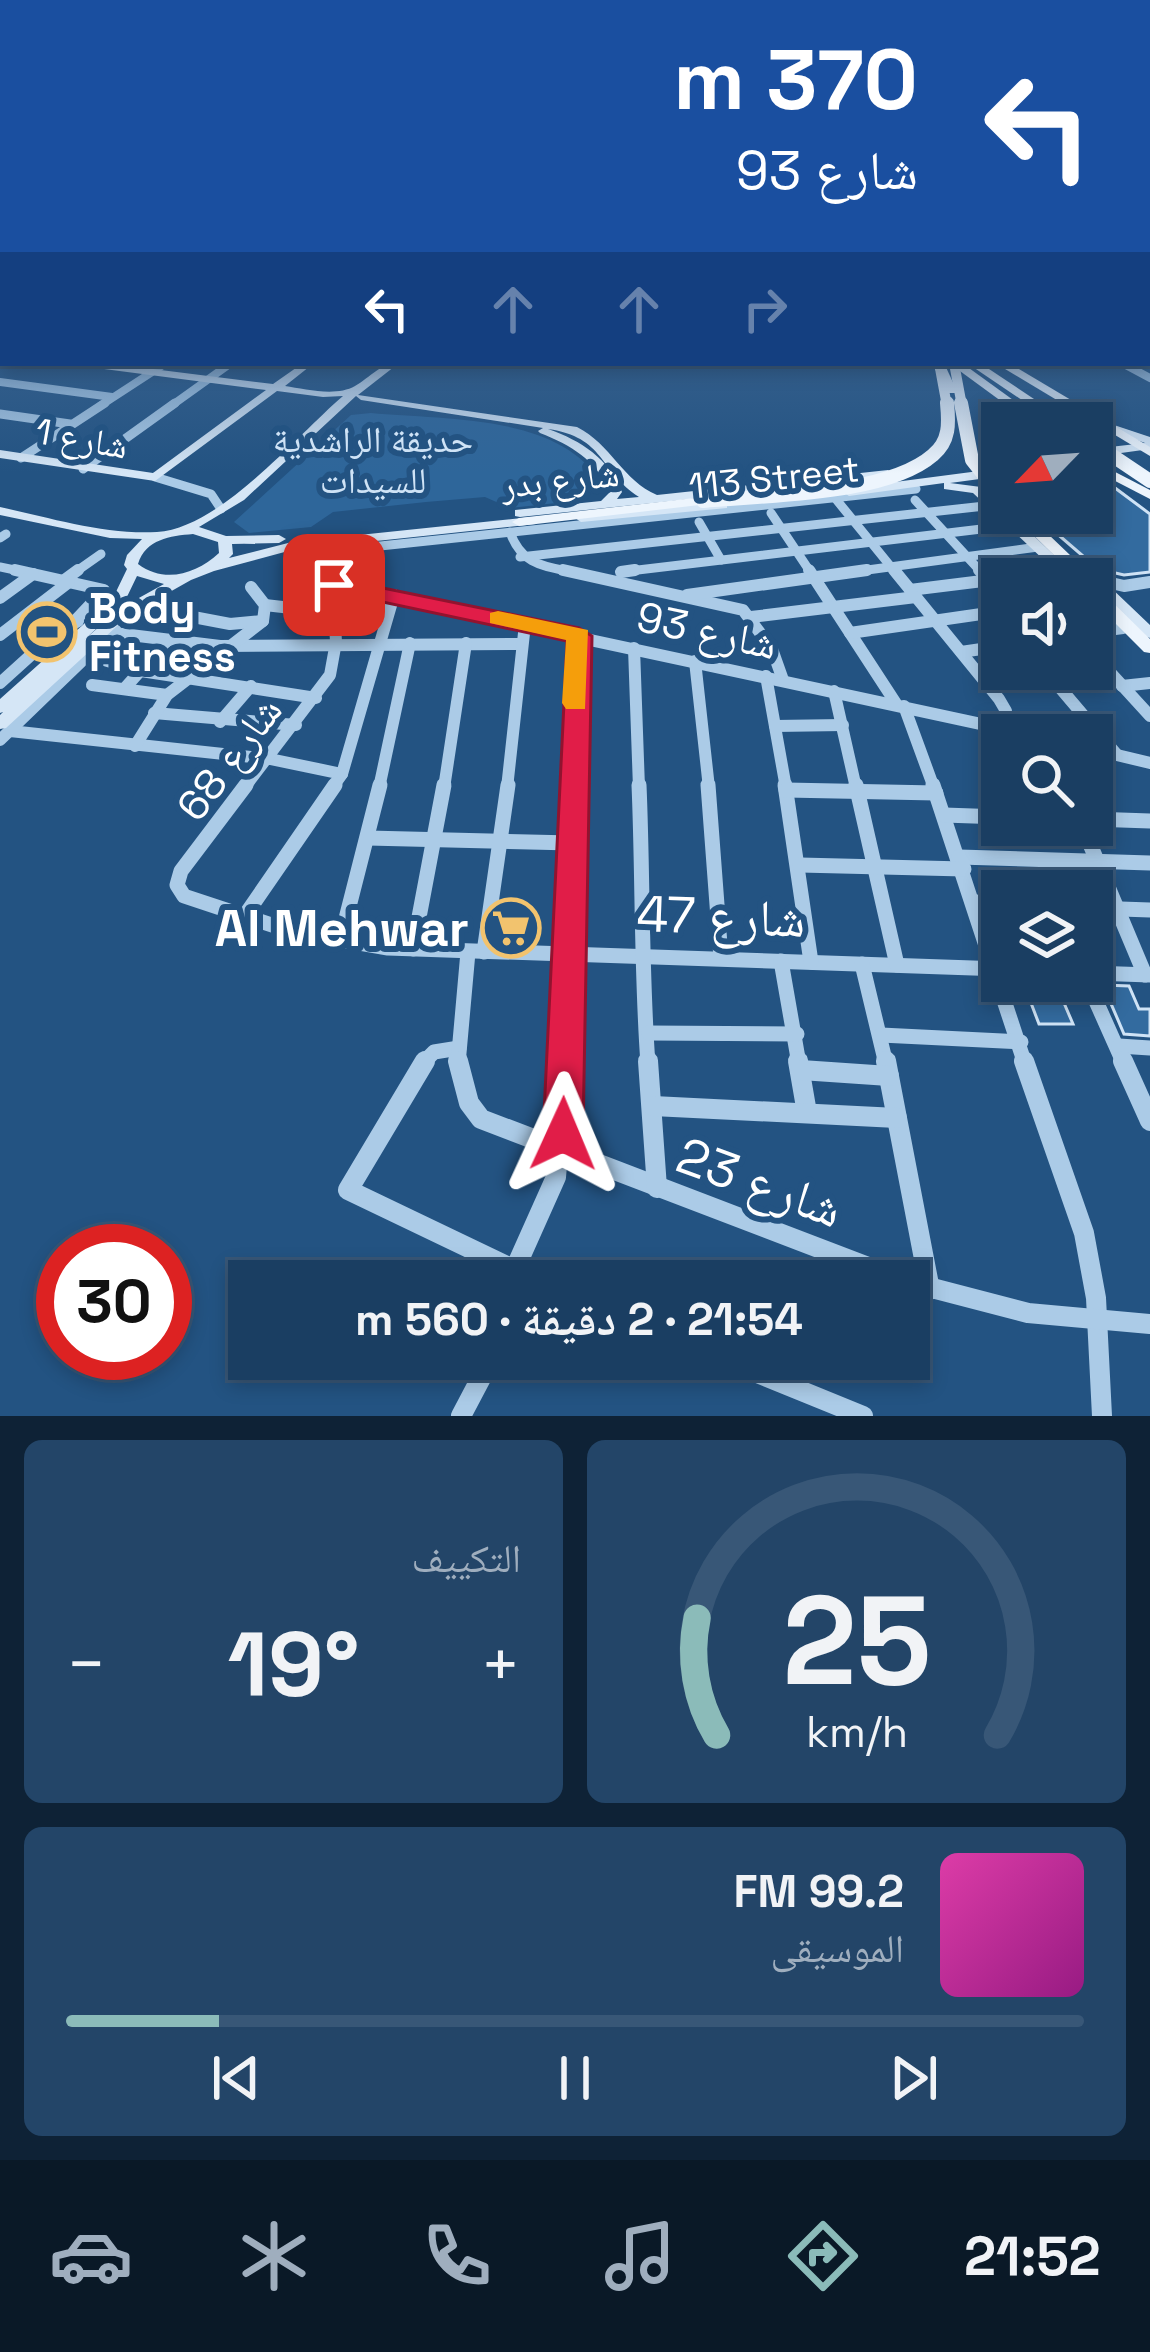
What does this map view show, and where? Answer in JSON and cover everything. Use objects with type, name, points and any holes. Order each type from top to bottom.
[{"type":"main road","points":[[104,366],[557,430],[598,441],[631,490],[659,498]]},
{"type":"main road","points":[[154,477],[306,366]]},
{"type":"main road","points":[[1,526],[110,534],[161,535],[182,530],[221,508],[391,366]]},
{"type":"main road","points":[[212,567],[226,554],[221,537],[228,516],[351,400],[402,366]]},
{"type":"main road","name":"شارع بدر","points":[[514,527],[864,482],[926,461],[942,447],[948,431],[939,366]]},
{"type":"main road","points":[[940,366],[951,391],[967,462],[981,473]]},
{"type":"main road","points":[[956,366],[972,460],[981,469]]},
{"type":"main road","points":[[959,366],[1010,402]]},
{"type":"main road","points":[[978,366],[1042,402]]},
{"type":"main road","points":[[993,366],[1037,402]]},
{"type":"main road","points":[[1009,366],[1060,402]]},
{"type":"main road","points":[[1010,366],[1149,452]]},
{"type":"main road","points":[[322,394],[351,400]]},
{"type":"main road","points":[[557,430],[612,481],[616,494],[605,504]]},
{"type":"main road","points":[[1113,432],[1149,452]]},
{"type":"main road","points":[[1113,435],[1149,452]]},
{"type":"main road","points":[[578,446],[598,441]]},
{"type":"main road","points":[[1113,449],[1149,452]]},
{"type":"main road","points":[[1113,461],[1149,452]]},
{"type":"main road","points":[[1144,490],[1119,469],[1149,452]]},
{"type":"main road","name":"شارع 1","points":[[0,454],[154,477]]},
{"type":"main road","points":[[1113,464],[1144,490]]},
{"type":"main road","points":[[1113,476],[1144,490]]},
{"type":"main road","points":[[918,493],[952,477]]},
{"type":"main road","name":"شارع بدر","points":[[112,621],[186,577],[278,548],[514,527],[952,477],[981,485]]},
{"type":"main road","points":[[888,487],[918,493],[961,485],[981,492]]},
{"type":"main road","name":"شارع بدر","points":[[182,530],[221,537],[659,498],[981,492]]},
{"type":"main road","points":[[1,526],[106,543],[154,578],[186,577]]},
{"type":"main road","points":[[1030,534],[1053,558]]},
{"type":"main road","points":[[1041,534],[1062,558]]},
{"type":"main road","points":[[4,706],[112,621],[137,548],[161,535]]},
{"type":"main road","points":[[1113,589],[1150,636]]},
{"type":"main road","points":[[1113,606],[1150,636]]},
{"type":"main road","points":[[1113,612],[1150,650]]},
{"type":"main road","points":[[1113,615],[1150,650]]},
{"type":"street","points":[[21,458],[161,366]]},
{"type":"street","points":[[83,469],[227,366]]},
{"type":"street","points":[[0,382],[113,398]]},
{"type":"street","points":[[0,414],[72,424]]},
{"type":"street","points":[[154,477],[211,494],[221,508]]},
{"type":"street","points":[[918,493],[926,512],[981,572]]},
{"type":"street","name":"113 Street","points":[[331,543],[352,549],[514,527],[918,493]]},
{"type":"street","points":[[835,498],[1004,705],[1004,714]]},
{"type":"street","points":[[520,556],[926,512],[981,498]]},
{"type":"street","points":[[623,577],[945,533],[981,508]]},
{"type":"street","points":[[771,513],[901,706],[981,920]]},
{"type":"street","points":[[699,522],[722,560]]},
{"type":"street","points":[[514,527],[520,556]]},
{"type":"street","name":"شارع 68","points":[[182,872],[330,675],[337,642],[331,543]]},
{"type":"street","points":[[610,547],[623,577]]},
{"type":"street","points":[[687,596],[1038,547]]},
{"type":"street","name":"113 Street","points":[[333,562],[352,549]]},
{"type":"street","points":[[0,635],[101,554]]},
{"type":"street","points":[[520,556],[733,606],[751,617],[783,680]]},
{"type":"street","points":[[2,569],[104,590],[4,706]]},
{"type":"street","points":[[0,598],[33,574]]},
{"type":"street","points":[[751,617],[981,581]]},
{"type":"street","points":[[1118,591],[1150,582]]},
{"type":"street","points":[[251,587],[266,604],[335,613]]},
{"type":"street","name":"شارع 93","points":[[335,591],[369,590],[981,723]]},
{"type":"street","points":[[244,916],[342,774],[394,596]]},
{"type":"street","points":[[135,746],[167,695],[237,645],[263,621],[266,604]]},
{"type":"street","points":[[152,609],[230,624],[263,621]]},
{"type":"street","points":[[850,633],[981,614]]},
{"type":"street","points":[[72,624],[112,621],[168,640],[237,645],[522,644]]},
{"type":"street","points":[[4,706],[91,656],[112,621]]},
{"type":"street","name":"شارع 23","points":[[524,624],[502,842],[459,1048],[462,1092],[473,1111],[491,1125],[850,1260]]},
{"type":"street","points":[[1113,629],[1124,628]]},
{"type":"street","points":[[534,1260],[562,1153],[579,636]]},
{"type":"street","points":[[124,689],[168,640]]},
{"type":"street","points":[[340,942],[410,643]]},
{"type":"street","points":[[413,949],[436,840],[466,644]]},
{"type":"street","points":[[634,648],[644,914],[640,954],[657,1188]]},
{"type":"street","points":[[961,652],[981,649]]},
{"type":"street","points":[[91,656],[186,679],[316,698]]},
{"type":"street","points":[[695,661],[720,895],[722,958]]},
{"type":"street","points":[[766,676],[800,865],[811,962]]},
{"type":"street","points":[[1113,676],[1150,716]]},
{"type":"street","points":[[1122,686],[1150,683]]},
{"type":"street","points":[[92,685],[167,695]]},
{"type":"street","points":[[220,722],[251,686]]},
{"type":"street","points":[[1062,690],[1117,755]]},
{"type":"street","points":[[834,691],[898,965]]},
{"type":"street","points":[[4,706],[135,746],[271,759],[342,774]]},
{"type":"street","points":[[154,713],[296,725]]},
{"type":"street","points":[[775,725],[843,725]]},
{"type":"street","points":[[1113,754],[1150,763]]},
{"type":"street","points":[[786,790],[936,793]]},
{"type":"street","points":[[944,815],[981,816]]},
{"type":"street","points":[[1113,820],[1150,821]]},
{"type":"street","points":[[368,838],[572,843]]},
{"type":"street","points":[[1092,846],[1148,975],[1113,974]]},
{"type":"street","points":[[800,865],[1150,863]]},
{"type":"street","name":"شارع 47","points":[[182,872],[177,885],[184,896],[340,942],[476,952],[981,968]]},
{"type":"street","points":[[975,902],[981,902]]},
{"type":"street","points":[[1113,909],[1150,910]]},
{"type":"street","points":[[781,961],[807,1113]]},
{"type":"street","points":[[862,964],[897,1118],[912,1260]]},
{"type":"street","points":[[1008,1002],[1084,1233],[1097,1321],[1102,1416]]},
{"type":"street","points":[[1097,1002],[1150,1121]]},
{"type":"street","points":[[649,1033],[796,1034]]},
{"type":"street","points":[[881,1035],[1022,1042]]},
{"type":"street","points":[[1119,1046],[1150,1048]]},
{"type":"street","points":[[459,1048],[434,1052],[422,1064],[348,1190],[492,1260]]},
{"type":"street","points":[[801,1070],[889,1076]]},
{"type":"street","points":[[653,1106],[897,1118]]},
{"type":"street","name":"شارع 23","points":[[930,1288],[1028,1313],[1150,1324]]},
{"type":"street","points":[[461,1416],[480,1380]]},
{"type":"street","points":[[775,1380],[863,1416]]},
{"type":"green space","name":"حديقة الراشدية للسيدات","points":[[351,415],[464,420],[529,432],[583,461],[601,484],[575,501],[510,508],[485,497],[333,512],[311,527],[249,533],[234,522]]},
{"type":"building","points":[[1113,486],[1150,514],[1150,572],[1124,575],[1113,572],[1113,558],[1085,558],[1057,534],[1113,534]]},
{"type":"building","points":[[1113,985],[1129,986],[1139,1009],[1150,1009],[1150,1036],[1124,1034],[1110,1002]]},
{"type":"building","points":[[1031,1003],[1064,1003],[1073,1024],[1039,1024]]},
{"type":"slow traffic","points":[[498,618],[579,636],[575,703]]},
{"type":"place","name":"Body Fitness","points":[[47,632]]},
{"type":"place","name":"Al Mehwar","points":[[511,928]]},
{"type":"route","points":[[334,585],[579,636],[563,1134]]}]
